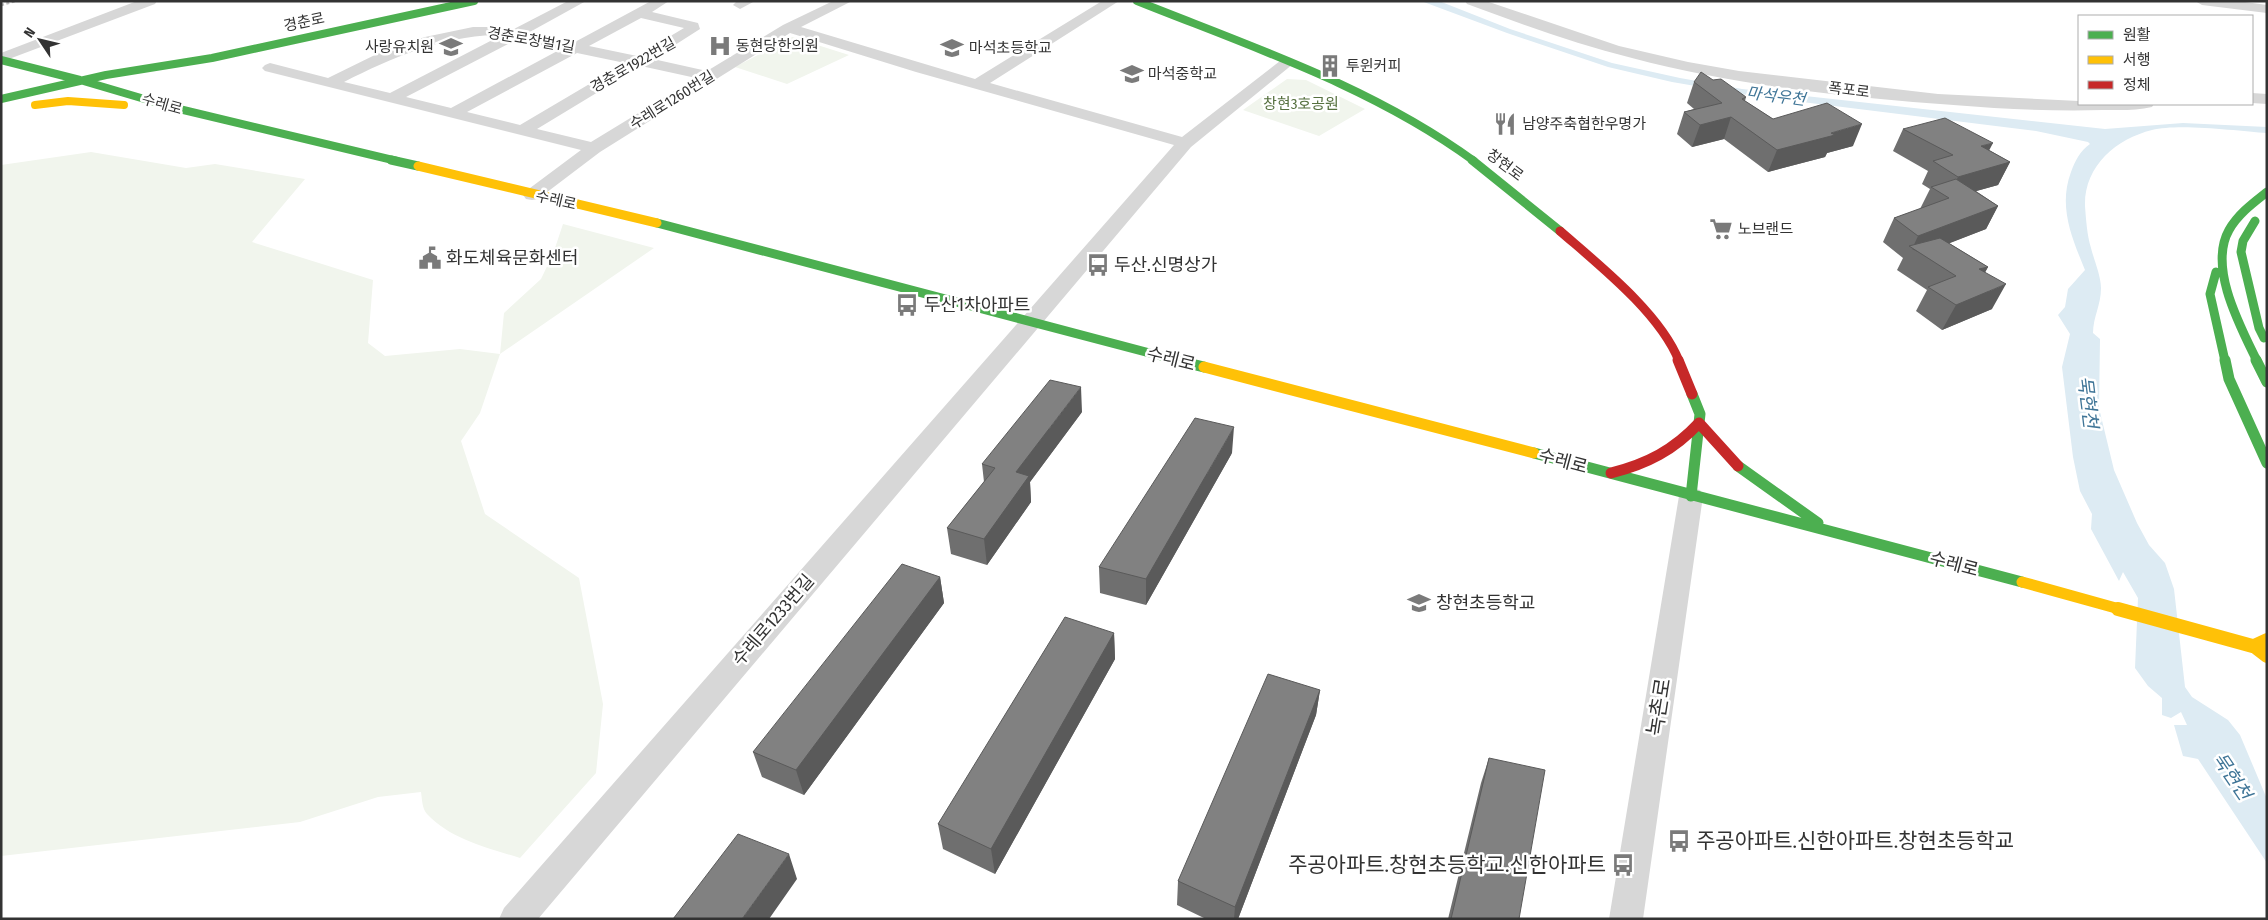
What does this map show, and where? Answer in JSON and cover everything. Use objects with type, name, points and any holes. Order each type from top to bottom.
[{"type":"main road","name":"경춘로","points":[[1,99],[166,58],[433,1]]},
{"type":"main road","name":"경춘로","points":[[166,58],[212,58],[474,1]]},
{"type":"main road","name":"창현로","points":[[1137,1],[1285,64],[1338,84],[1402,115],[1450,144],[1505,183],[1624,286],[1672,343],[1700,414],[1691,496]]},
{"type":"main road","points":[[161,75],[212,58]]},
{"type":"main road","points":[[3,63],[53,61]]},
{"type":"main road","name":"수레로","points":[[3,63],[21,65],[80,80],[175,108],[532,195],[694,232],[1031,323],[1348,403],[1691,496],[2094,601],[2254,646]]},
{"type":"main road","points":[[158,91],[175,108]]},
{"type":"main road","points":[[1,109],[68,101],[175,108]]},
{"type":"main road","points":[[2267,192],[2248,204],[2229,226],[2210,294],[2229,379],[2267,463]]},
{"type":"main road","points":[[2262,212],[2243,241],[2241,252],[2259,328],[2267,343]]},
{"type":"main road","points":[[2219,259],[2227,293],[2267,382]]},
{"type":"main road","points":[[2248,282],[2267,306]]},
{"type":"main road","points":[[1609,474],[1639,468],[1657,460],[1684,442],[1699,423],[1743,471],[1810,516],[1829,532]]},
{"type":"main road","points":[[2254,646],[2267,640]]},
{"type":"main road","points":[[2254,646],[2267,650]]},
{"type":"main road","points":[[2254,646],[2267,656]]},
{"type":"street","points":[[3,63],[150,1]]},
{"type":"street","points":[[392,98],[578,1]]},
{"type":"street","points":[[453,113],[662,1]]},
{"type":"street","points":[[978,84],[1112,1]]},
{"type":"street","name":"폭포로","points":[[1472,1],[1582,40],[1662,61],[1741,76],[1949,101],[2043,107],[2112,105]]},
{"type":"street","points":[[2202,1],[2267,9]]},
{"type":"street","name":"수레로1260번길","points":[[532,195],[594,148],[788,28],[835,3]]},
{"type":"street","name":"경춘로1922번길","points":[[523,130],[693,29],[688,24],[638,13]]},
{"type":"street","points":[[788,28],[1184,143]]},
{"type":"street","name":"경춘로창벌1길","points":[[329,83],[395,53],[437,38],[483,31],[513,35],[710,76]]},
{"type":"street","points":[[1031,323],[1184,143],[1285,64]]},
{"type":"street","points":[[270,68],[594,148]]},
{"type":"street","points":[[2253,98],[2267,99]]},
{"type":"street","name":"수레로1233번길","points":[[516,919],[884,490],[1031,323]]},
{"type":"street","name":"녹촌로","points":[[1626,919],[1691,496]]},
{"type":"green space","points":[[792,37],[849,55],[787,84],[735,67]]},
{"type":"green space","name":"창현3호공원","points":[[1287,79],[1306,80],[1365,109],[1319,136],[1243,110]]},
{"type":"green space","points":[[91,152],[186,168],[215,164],[305,179],[252,242],[373,280],[368,343],[385,356],[460,349],[500,354],[480,413],[461,441],[485,514],[579,578],[603,704],[596,773],[520,858],[470,842],[436,823],[425,812],[421,792],[378,797],[300,822],[1,856],[1,165]]},
{"type":"green space","points":[[563,224],[654,248],[500,354],[504,313],[541,279],[553,254]]},
{"type":"water","points":[[1421,1],[1439,1],[1510,29],[1612,63],[1742,89],[2105,129],[2183,123],[2267,127],[2267,133],[2177,127],[2152,130],[2139,134],[2115,147],[2096,167],[2086,192],[2085,206],[2092,253],[2101,283],[2101,294],[2093,333],[2100,339],[2099,408],[2114,470],[2137,523],[2149,545],[2165,563],[2174,589],[2185,687],[2192,697],[2228,720],[2240,735],[2267,799],[2267,863],[2198,759],[2183,756],[2174,725],[2187,725],[2181,712],[2171,718],[2162,715],[2162,698],[2148,686],[2135,668],[2138,598],[2123,572],[2119,581],[2091,529],[2092,514],[2080,491],[2073,457],[2062,367],[2070,334],[2058,315],[2065,307],[2068,289],[2085,270],[2071,234],[2066,210],[2066,198],[2067,185],[2074,164],[2090,144],[2036,131],[1754,96],[1672,82],[1608,67],[1507,33]]},
{"type":"building","points":[[1701,72],[1713,80],[1721,79],[1746,97],[1742,99],[1773,119],[1827,103],[1862,124],[1831,133],[1835,135],[1777,150],[1731,117],[1700,125],[1684,112],[1722,103],[1694,82]]},
{"type":"building","points":[[1945,118],[1993,143],[1981,146],[2010,162],[1958,177],[1933,161],[1953,155],[1903,129]]},
{"type":"building","points":[[1956,179],[1998,206],[1918,236],[1894,218],[1949,198],[1931,187]]},
{"type":"building","points":[[1940,238],[1988,267],[1979,269],[2006,284],[1956,305],[1928,287],[1956,276],[1909,246]]},
{"type":"building","points":[[1050,380],[1081,387],[1016,472],[1029,476],[984,539],[947,528],[995,468],[982,464]]},
{"type":"building","points":[[1195,418],[1234,427],[1146,579],[1099,567]]},
{"type":"building","points":[[902,564],[940,577],[796,770],[753,752]]},
{"type":"building","points":[[1065,617],[1114,633],[991,849],[938,824]]},
{"type":"building","points":[[1268,674],[1320,690],[1235,907],[1178,881]]},
{"type":"building","points":[[1489,758],[1545,770],[1519,919],[1451,919]]},
{"type":"building","points":[[738,834],[789,854],[742,919],[673,919]]},
{"type":"railway","points":[[1,5],[16,1]]},
{"type":"traffic: fast","points":[[1,99],[106,75],[212,58],[474,1]]},
{"type":"traffic: fast","points":[[1137,1],[1337,83],[1402,115],[1465,154],[1523,199],[1560,231]]},
{"type":"traffic: fast","points":[[1,60],[80,80],[175,108],[418,166]]},
{"type":"traffic: fast","points":[[2267,192],[2250,205],[2237,218],[2228,231],[2223,244],[2222,259],[2223,274],[2228,292],[2242,329],[2267,382]]},
{"type":"traffic: fast","points":[[2255,221],[2243,241],[2241,252],[2259,328],[2264,338]]},
{"type":"traffic: fast","points":[[657,223],[1204,367]]},
{"type":"traffic: fast","points":[[2216,272],[2210,294],[2229,379],[2267,463]]},
{"type":"traffic: fast","points":[[1691,496],[1700,414],[1692,394]]},
{"type":"traffic: fast","points":[[1534,453],[2022,582]]},
{"type":"traffic: fast","points":[[1738,466],[1818,523]]},
{"type":"traffic: slow","points":[[35,105],[68,101],[124,105]]},
{"type":"traffic: slow","points":[[418,166],[657,223]]},
{"type":"traffic: slow","points":[[1204,367],[1534,453]]},
{"type":"traffic: slow","points":[[2022,582],[2267,650]]},
{"type":"traffic: slow","points":[[2267,640],[2254,646],[2267,656]]},
{"type":"traffic: jam","points":[[1560,231],[1624,287],[1672,343],[1692,394]]},
{"type":"traffic: jam","points":[[1611,473],[1638,466],[1660,456],[1679,443],[1699,423],[1738,466]]},
{"type":"place","name":"동현당한의원","points":[[720,46]]},
{"type":"place","name":"사랑유치원","points":[[451,47]]},
{"type":"place","name":"마석초등학교","points":[[952,48]]},
{"type":"place","name":"투윈커피","points":[[1330,66]]},
{"type":"place","name":"마석중학교","points":[[1132,74]]},
{"type":"place","name":"남양주축협한우명가","points":[[1505,124]]},
{"type":"place","name":"노브랜드","points":[[1721,229]]},
{"type":"place","name":"화도체육문화센터","points":[[430,258]]},
{"type":"place","name":"두산.신명상가","points":[[1098,265]]},
{"type":"place","name":"두산1차아파트","points":[[907,305]]},
{"type":"place","name":"창현초등학교","points":[[1419,603]]},
{"type":"place","name":"주공아파트.신한아파트.창현초등학교","points":[[1679,841]]},
{"type":"place","name":"주공아파트.창현초등학교.신한아파트","points":[[1623,865]]},
{"type":"water label","name":"마석우천","points":[[1776,96]]},
{"type":"water label","name":"묵현천","points":[[2088,402]]},
{"type":"water label","name":"묵현천","points":[[2232,776]]}]
